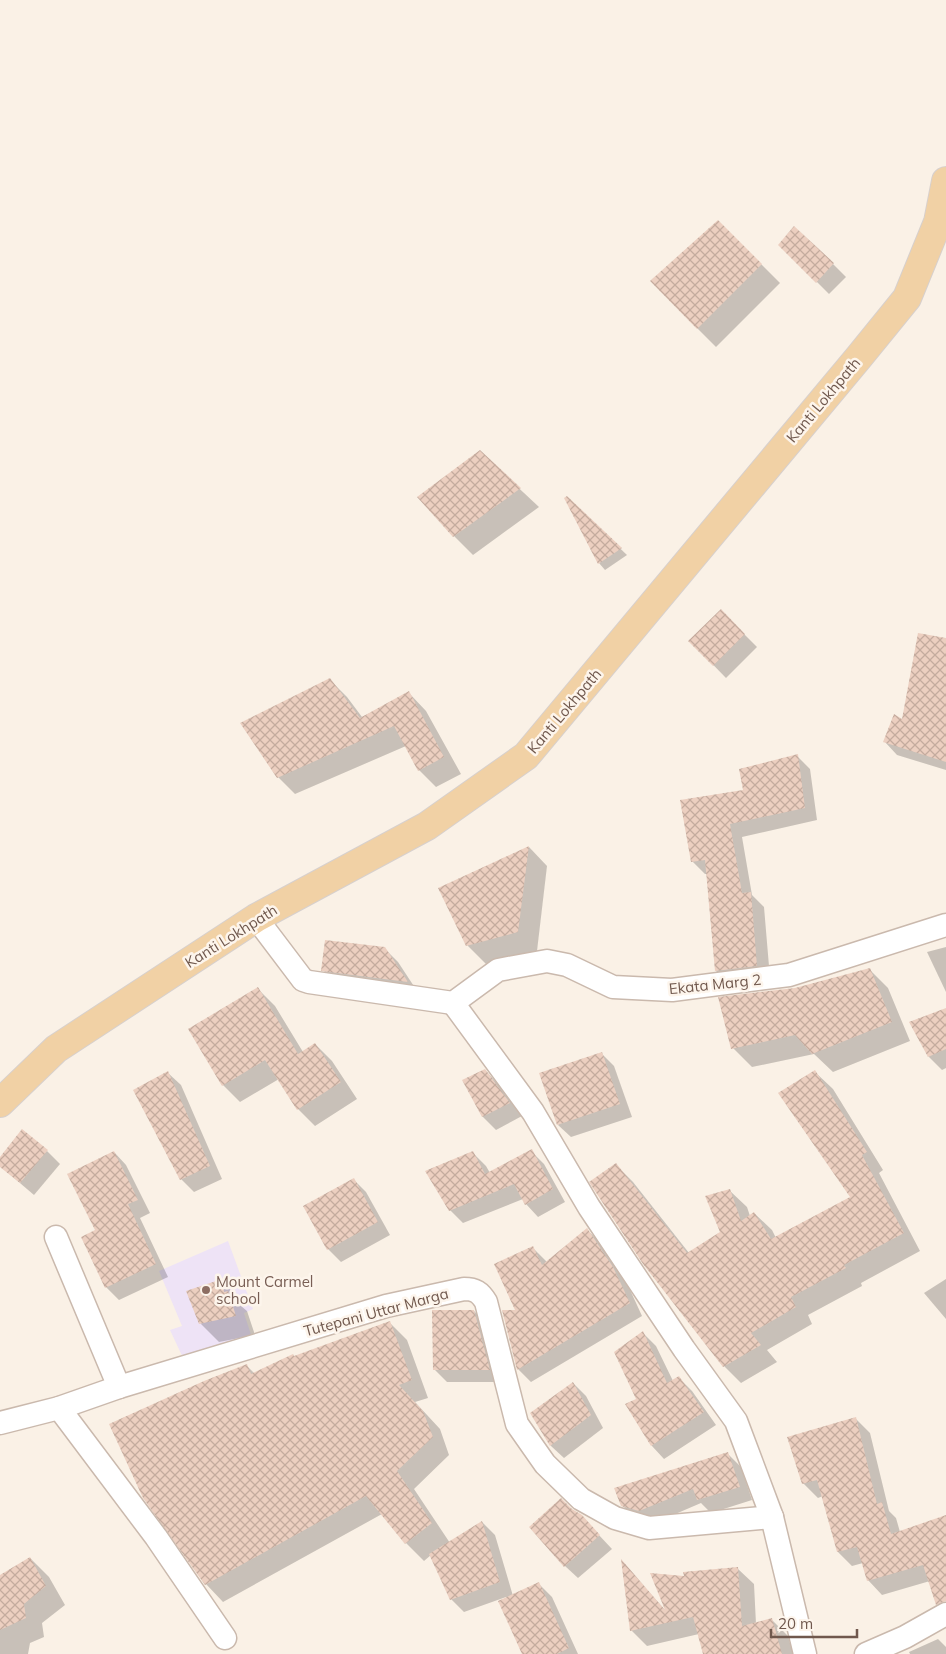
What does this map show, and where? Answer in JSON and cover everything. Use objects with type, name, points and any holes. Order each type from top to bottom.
[{"type":"main road","name":"Kanti Lokhpath","points":[[0,1104],[56,1049],[256,918],[427,826],[526,756],[907,298],[942,223],[946,181]]},
{"type":"street","points":[[256,918],[303,980],[453,1003],[533,1112],[588,1207],[684,1349],[736,1421],[772,1517],[805,1654]]},
{"type":"street","name":"Ekata Marg 2","points":[[453,1003],[498,970],[548,961],[567,965],[613,986],[672,990],[789,975],[946,925]]},
{"type":"street","points":[[56,1237],[119,1387]]},
{"type":"street","name":"Tutepani Uttar Marga","points":[[0,1423],[59,1408],[119,1387],[386,1306],[464,1288],[474,1289],[481,1294],[486,1302],[517,1424],[545,1464],[581,1499],[615,1518],[649,1528],[772,1517]]},
{"type":"street","points":[[59,1408],[156,1537],[224,1638]]},
{"type":"street","points":[[866,1654],[905,1637],[946,1614]]},
{"type":"shaded area","name":"Mount Carmel school","points":[[228,1241],[253,1309],[244,1313],[252,1338],[184,1360],[170,1330],[182,1326],[159,1271]]},
{"type":"building","points":[[718,220],[762,264],[697,329],[650,281]]},
{"type":"building","points":[[794,226],[834,263],[816,283],[778,245]]},
{"type":"building","points":[[480,450],[521,488],[453,537],[417,497]]},
{"type":"building","points":[[567,496],[622,548],[598,564],[564,498]]},
{"type":"building","points":[[721,609],[745,634],[713,666],[688,641]]},
{"type":"building","points":[[918,633],[946,638],[946,762],[883,742],[894,714],[902,719]]},
{"type":"building","points":[[330,678],[360,718],[409,691],[444,757],[418,771],[394,726],[277,778],[240,723]]},
{"type":"building","points":[[798,754],[805,808],[730,824],[742,893],[751,892],[757,966],[715,971],[705,860],[691,862],[680,800],[743,790],[739,769]]},
{"type":"building","points":[[529,846],[518,932],[466,946],[438,888]]},
{"type":"building","points":[[325,940],[385,947],[408,982],[321,971]]},
{"type":"building","points":[[870,968],[892,1022],[812,1054],[795,1035],[731,1049],[718,997],[795,988]]},
{"type":"building","points":[[258,987],[298,1054],[315,1043],[341,1082],[297,1110],[265,1060],[222,1086],[188,1029]]},
{"type":"building","points":[[946,1008],[946,1049],[928,1057],[909,1022]]},
{"type":"building","points":[[602,1052],[620,1104],[557,1125],[539,1073]]},
{"type":"building","points":[[485,1069],[510,1103],[482,1117],[462,1080]]},
{"type":"building","points":[[815,1070],[867,1152],[862,1155],[904,1233],[844,1265],[846,1268],[791,1297],[796,1307],[751,1333],[761,1345],[723,1367],[643,1264],[589,1182],[616,1163],[687,1253],[720,1232],[705,1196],[730,1189],[741,1221],[754,1212],[771,1239],[850,1197],[778,1093]]},
{"type":"building","points":[[168,1071],[210,1166],[180,1180],[133,1090]]},
{"type":"building","points":[[22,1129],[48,1150],[20,1183],[0,1167],[0,1157]]},
{"type":"building","points":[[532,1149],[553,1189],[525,1205],[514,1184],[449,1211],[425,1171],[473,1151],[485,1174]]},
{"type":"building","points":[[114,1151],[138,1200],[128,1204],[156,1264],[105,1288],[81,1237],[95,1230],[67,1174]]},
{"type":"building","points":[[354,1178],[378,1222],[327,1250],[303,1206]]},
{"type":"building","points":[[587,1228],[613,1267],[630,1303],[517,1370],[502,1310],[515,1310],[494,1264],[533,1246],[542,1265]]},
{"type":"building","points":[[222,1279],[224,1292],[228,1291],[236,1316],[199,1324],[186,1291]]},
{"type":"building","points":[[432,1310],[474,1310],[490,1370],[433,1370]]},
{"type":"building","points":[[390,1321],[412,1380],[399,1385],[423,1411],[433,1437],[397,1471],[432,1523],[405,1544],[366,1496],[205,1585],[143,1498],[109,1424],[204,1381],[247,1364],[251,1374],[293,1354],[294,1356]]},
{"type":"building","points":[[643,1331],[667,1383],[679,1376],[704,1412],[651,1446],[625,1404],[636,1399],[614,1352]]},
{"type":"building","points":[[573,1382],[591,1415],[550,1446],[530,1413]]},
{"type":"building","points":[[856,1417],[877,1504],[882,1502],[891,1534],[946,1515],[946,1601],[936,1605],[923,1565],[867,1581],[857,1547],[837,1552],[817,1480],[802,1484],[787,1437]]},
{"type":"building","points":[[728,1452],[740,1487],[697,1500],[693,1489],[639,1511],[621,1506],[614,1488]]},
{"type":"building","points":[[561,1498],[572,1509],[582,1515],[600,1535],[564,1567],[529,1527]]},
{"type":"building","points":[[482,1521],[500,1582],[450,1600],[429,1554]]},
{"type":"building","points":[[30,1557],[46,1586],[24,1604],[26,1618],[0,1630],[0,1575]]},
{"type":"building","points":[[621,1559],[665,1610],[650,1573],[684,1576],[683,1572],[738,1567],[742,1626],[772,1618],[782,1654],[703,1654],[693,1617],[630,1631]]},
{"type":"building","points":[[539,1582],[569,1648],[557,1654],[522,1654],[498,1601]]},
{"type":"place","name":"Mount Carmel school","points":[[206,1290]]}]
